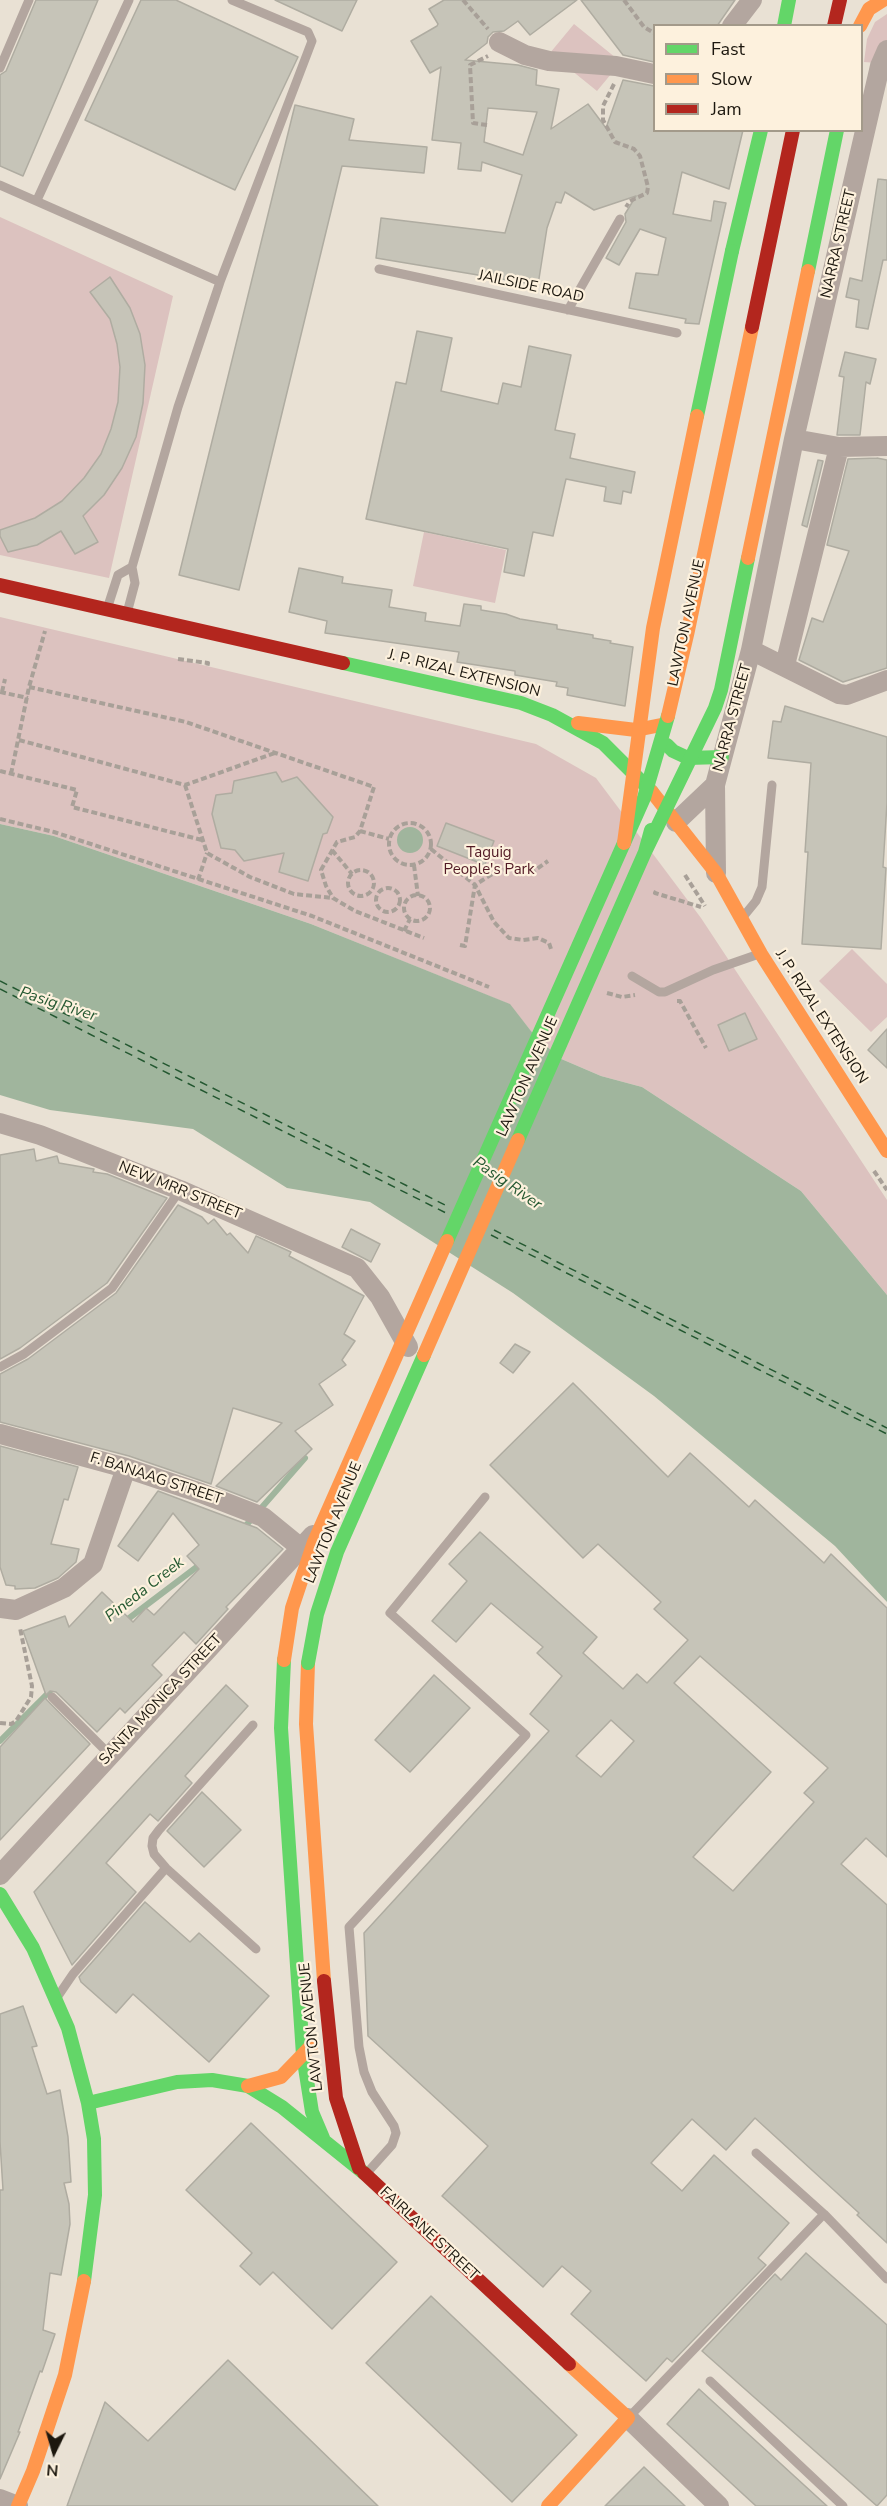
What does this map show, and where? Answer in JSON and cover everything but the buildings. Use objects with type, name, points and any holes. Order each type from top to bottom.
[{"type":"main road","points":[[784,24],[789,0]]},
{"type":"main road","points":[[825,24],[832,0]]},
{"type":"main road","points":[[832,0],[834,24]]},
{"type":"main road","points":[[861,24],[869,9],[884,0]]},
{"type":"main road","points":[[624,843],[653,628],[732,251],[761,132]]},
{"type":"main road","name":"LAWTON AVENUE","points":[[323,2139],[312,2112],[303,2055],[281,1728],[284,1660],[292,1608],[314,1542],[644,798],[670,708],[793,132]]},
{"type":"main road","name":"LAWTON AVENUE","points":[[653,793],[677,710],[802,132]]},
{"type":"main road","points":[[645,852],[715,708],[721,690],[837,132]]},
{"type":"main road","name":"J. P. RIZAL EXTENSION","points":[[0,585],[521,703],[566,721],[603,743],[653,793],[716,873],[761,954],[887,1151]]},
{"type":"main road","points":[[566,721],[625,730],[644,730],[662,724],[677,710]]},
{"type":"main road","name":"LAWTON AVENUE","points":[[362,2172],[336,2098],[327,2027],[307,1736],[308,1663],[317,1614],[337,1552],[645,852],[679,734]]},
{"type":"main road","points":[[667,745],[678,754],[688,758],[722,757]]},
{"type":"main road","points":[[0,1894],[33,1948],[57,1999],[68,2028],[88,2103],[94,2139],[95,2195],[79,2313],[65,2375],[33,2471],[18,2506]]},
{"type":"main road","points":[[248,2086],[281,2077],[327,2027]]},
{"type":"main road","name":"FAIRLANE STREET","points":[[88,2103],[177,2082],[212,2080],[248,2086],[282,2107],[362,2172],[628,2418]]},
{"type":"main road","points":[[548,2506],[628,2418]]},
{"type":"street","points":[[734,24],[752,0]]},
{"type":"street","points":[[499,42],[534,57],[622,67],[653,74]]},
{"type":"street","name":"NARRA STREET","points":[[716,873],[715,785],[750,650],[794,439],[880,66],[887,50]]},
{"type":"street","points":[[794,439],[839,447],[887,446]]},
{"type":"street","points":[[785,665],[839,447]]},
{"type":"street","points":[[750,650],[785,665],[839,694],[847,695],[887,680]]},
{"type":"street","name":"NARRA STREET","points":[[676,822],[715,785]]},
{"type":"street","name":"NEW MRR STREET","points":[[0,1123],[180,1190],[357,1268]]},
{"type":"street","name":"SANTA MONICA STREET","points":[[0,1875],[301,1548],[324,1525],[343,1518],[359,1508],[415,1378],[412,1359],[403,1335],[380,1297],[357,1268]]},
{"type":"street","name":"SANTA MONICA STREET","points":[[324,1525],[334,1490],[403,1335]]},
{"type":"street","points":[[372,1404],[400,1417]]},
{"type":"street","name":"F. BANAAG STREET","points":[[0,1434],[126,1468],[255,1514],[301,1548]]},
{"type":"street","points":[[8,1609],[64,1588],[93,1564],[126,1468]]},
{"type":"street","name":"FAIRLANE STREET","points":[[628,2418],[719,2506]]},
{"type":"street","points":[[0,2499],[18,2506]]},
{"type":"lane","points":[[0,68],[29,0]]},
{"type":"lane","points":[[37,200],[129,0]]},
{"type":"lane","points":[[127,613],[135,583],[132,567],[178,407],[220,282],[312,41],[308,32],[232,0]]},
{"type":"lane","points":[[0,185],[220,282]]},
{"type":"lane","points":[[568,310],[620,219]]},
{"type":"lane","name":"JAILSIDE ROAD","points":[[379,269],[677,333]]},
{"type":"lane","points":[[107,609],[116,578],[132,567]]},
{"type":"lane","points":[[741,918],[756,901],[762,887],[772,784]]},
{"type":"lane","points":[[632,976],[659,992],[665,992],[713,970],[761,954]]},
{"type":"lane","points":[[0,1367],[24,1354],[112,1288],[180,1190]]},
{"type":"lane","points":[[362,2172],[392,2145],[396,2133],[394,2126],[372,2092],[364,2072],[359,2047],[349,1927],[526,1735],[390,1613],[485,1497]]},
{"type":"lane","points":[[52,1697],[110,1755]]},
{"type":"lane","points":[[253,1725],[153,1838],[152,1846],[154,1854],[166,1868],[256,1949]]},
{"type":"lane","points":[[57,1999],[74,1974],[166,1868]]},
{"type":"lane","points":[[756,2152],[824,2214],[887,2279]]},
{"type":"lane","points":[[628,2418],[824,2214]]},
{"type":"lane","points":[[710,2381],[843,2506]]},
{"type":"path","points":[[464,0],[499,42],[491,54],[470,65],[473,123],[487,125]]},
{"type":"path","points":[[624,0],[644,27],[653,32]]},
{"type":"path","points":[[620,219],[630,201],[647,193],[648,187],[640,156],[634,149],[615,142],[603,120],[603,106],[622,67]]},
{"type":"path","points":[[11,774],[29,687],[45,631]]},
{"type":"path","points":[[178,659],[208,665]]},
{"type":"path","points":[[5,679],[1,692],[28,698]]},
{"type":"path","points":[[29,687],[186,722],[374,787],[360,831],[355,837],[336,842],[321,870],[333,898]]},
{"type":"path","points":[[19,740],[185,785],[275,753]]},
{"type":"path","points":[[0,771],[77,790],[72,807],[202,840]]},
{"type":"path","points":[[185,785],[207,853],[198,880]]},
{"type":"path","points":[[0,819],[54,832],[312,916],[489,987]]},
{"type":"path","points":[[413,824],[425,830],[431,842],[431,849],[423,861],[414,865],[403,865],[397,861],[389,849],[389,839],[400,826],[413,824]]},
{"type":"path","points":[[360,831],[389,839]]},
{"type":"path","points":[[431,849],[475,885]]},
{"type":"path","points":[[333,850],[352,874]]},
{"type":"path","points":[[207,853],[250,877],[294,894],[333,898],[355,911],[424,938]]},
{"type":"path","points":[[460,945],[465,946],[475,885],[497,871],[513,868],[534,871],[548,861]]},
{"type":"path","points":[[414,865],[418,896]]},
{"type":"path","points":[[352,874],[348,884],[354,895],[363,897],[375,892],[383,888],[392,888],[398,893],[403,902],[405,913],[410,919],[419,921],[429,912],[427,900],[418,896],[411,896],[403,902],[397,909],[385,912],[376,905],[375,892],[375,881],[370,873],[362,870],[352,874]]},
{"type":"path","points":[[654,893],[701,907]]},
{"type":"path","points":[[404,931],[410,919]]},
{"type":"path","points":[[0,1723],[11,1724],[16,1721],[33,1690],[8,1609]]},
{"type":"green space","points":[[887,14],[887,46],[877,63],[864,62],[867,39],[875,22]]},
{"type":"green space","points":[[574,24],[621,62],[597,91],[550,53]]},
{"type":"green space","points":[[0,217],[173,296],[109,578],[0,555]]},
{"type":"green space","points":[[424,532],[506,550],[495,603],[413,586]]},
{"type":"green space","name":"Taguig People's Park","points":[[0,617],[536,744],[596,778],[701,918],[887,1200],[887,1295],[801,1191],[642,1087],[601,1076],[559,1058],[531,1031],[509,1004],[311,924],[54,836],[0,824]]},
{"type":"green space","points":[[852,949],[887,984],[887,1017],[871,1032],[819,981]]},
{"type":"water","name":"Pasig River","points":[[0,824],[54,836],[311,924],[510,1004],[531,1031],[559,1058],[601,1076],[642,1087],[801,1191],[887,1295],[887,1602],[835,1546],[654,1396],[513,1293],[370,1202],[287,1188],[193,1129],[50,1110],[0,1095]]},
{"type":"water","points":[[410,827],[419,831],[423,840],[419,849],[410,853],[401,849],[397,840],[401,831]]},
{"type":"waterway","name":"Pineda Creek","points":[[242,1530],[305,1458]]},
{"type":"waterway","name":"Pineda Creek","points":[[124,1622],[202,1563]]},
{"type":"waterway","name":"Pineda Creek","points":[[0,1741],[51,1690]]},
{"type":"ferry route","points":[[0,981],[449,1207]]},
{"type":"ferry route","points":[[0,989],[446,1213]]},
{"type":"ferry route","points":[[494,1230],[887,1428]]},
{"type":"ferry route","points":[[491,1235],[887,1434]]},
{"type":"traffic: fast","points":[[784,24],[789,0]]},
{"type":"traffic: fast","points":[[732,251],[761,132]]},
{"type":"traffic: fast","points":[[808,271],[837,132]]},
{"type":"traffic: fast","points":[[697,416],[732,251]]},
{"type":"traffic: fast","points":[[645,852],[715,708],[721,690],[748,558]]},
{"type":"traffic: fast","points":[[343,663],[521,703],[552,715],[603,743],[652,792]]},
{"type":"traffic: fast","points":[[447,1241],[644,798],[668,716]]},
{"type":"traffic: fast","points":[[667,745],[673,751],[688,758],[722,757]]},
{"type":"traffic: fast","points":[[518,1140],[645,852],[651,830]]},
{"type":"traffic: fast","points":[[308,1663],[317,1614],[337,1552],[424,1355]]},
{"type":"traffic: fast","points":[[284,1660],[281,1728],[303,2055],[312,2112],[323,2138]]},
{"type":"traffic: fast","points":[[0,1894],[33,1948],[68,2028],[88,2103],[94,2139],[95,2195],[84,2281]]},
{"type":"traffic: fast","points":[[88,2103],[177,2082],[212,2080],[248,2086],[282,2107],[364,2173]]},
{"type":"traffic: slow","points":[[861,24],[869,9],[883,0]]},
{"type":"traffic: slow","points":[[748,558],[808,271]]},
{"type":"traffic: slow","points":[[668,716],[752,327]]},
{"type":"traffic: slow","points":[[624,843],[653,628],[697,416]]},
{"type":"traffic: slow","points":[[578,723],[636,730],[661,725]]},
{"type":"traffic: slow","points":[[652,792],[716,873],[761,954],[887,1151]]},
{"type":"traffic: slow","points":[[424,1355],[518,1140]]},
{"type":"traffic: slow","points":[[284,1660],[292,1608],[314,1542],[447,1241]]},
{"type":"traffic: slow","points":[[308,1663],[306,1724],[324,1981]]},
{"type":"traffic: slow","points":[[248,2086],[281,2077],[311,2046]]},
{"type":"traffic: slow","points":[[18,2506],[33,2471],[65,2375],[84,2281]]},
{"type":"traffic: slow","points":[[548,2506],[628,2418],[569,2364]]},
{"type":"traffic: jam","points":[[834,24],[840,0]]},
{"type":"traffic: jam","points":[[752,327],[793,132]]},
{"type":"traffic: jam","points":[[0,585],[343,663]]},
{"type":"traffic: jam","points":[[324,1981],[336,2098],[359,2168]]},
{"type":"traffic: jam","points":[[364,2173],[569,2364]]}]
